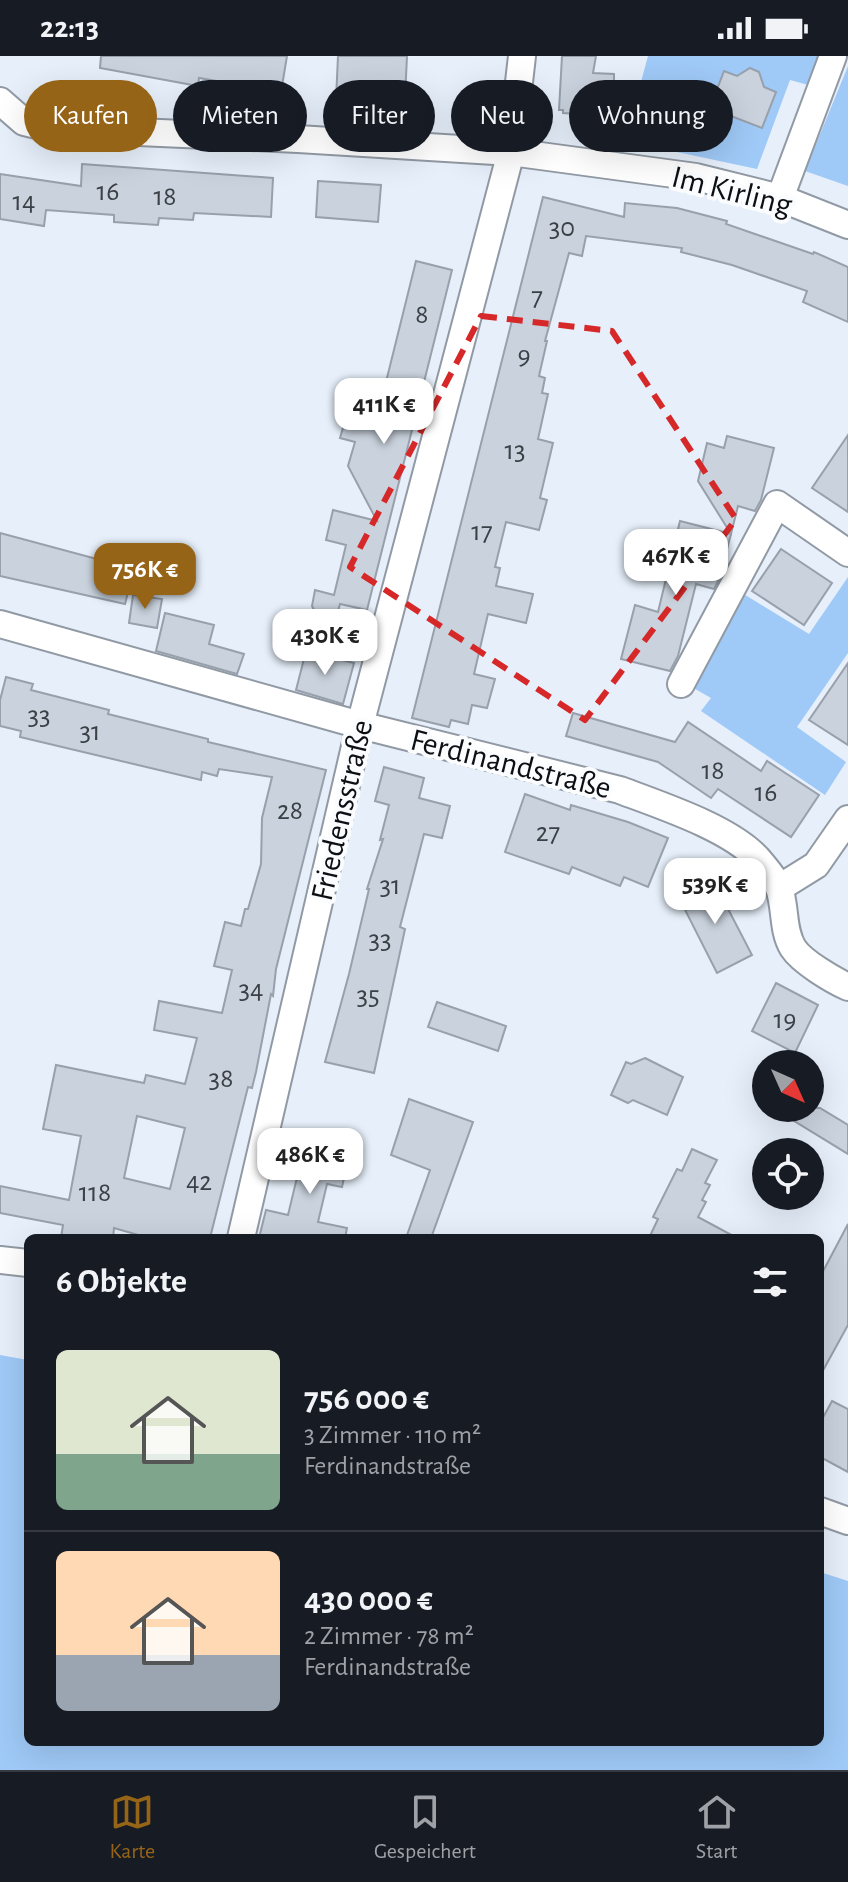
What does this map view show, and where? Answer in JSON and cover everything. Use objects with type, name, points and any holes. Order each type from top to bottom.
[{"type":"street","name":"Friedensstraße","points":[[519,80],[522,56]]},
{"type":"street","points":[[780,198],[833,56]]},
{"type":"street","name":"Im Kirling","points":[[0,101],[24,122],[48,128],[451,148]]},
{"type":"street","name":"Friedensstraße","points":[[242,1234],[360,725],[511,152]]},
{"type":"street","name":"Im Kirling","points":[[511,152],[696,177],[780,198],[848,225]]},
{"type":"street","points":[[681,684],[777,504],[848,553]]},
{"type":"street","name":"Ferdinandstraße","points":[[0,624],[360,725],[620,790],[656,803],[714,828],[756,857],[779,888],[785,925],[794,949],[830,979],[848,987]]},
{"type":"street","points":[[779,888],[816,865],[848,819]]},
{"type":"street","points":[[0,1260],[24,1263]]},
{"type":"street","points":[[824,1512],[848,1521]]},
{"type":"highlighted area","points":[[481,316],[612,331],[736,519],[585,720],[350,567]]},
{"type":"shaded area","points":[[648,56],[831,56],[819,88],[790,80],[757,169],[677,152],[733,152],[733,80],[642,80]]},
{"type":"shaded area","points":[[848,66],[848,186],[805,171]]},
{"type":"shaded area","points":[[848,577],[848,653],[797,727],[846,762],[825,795],[701,711],[711,698],[690,686],[742,593],[809,634]]},
{"type":"shaded area","points":[[0,1355],[24,1359],[24,1746],[824,1746],[824,1573],[848,1581],[848,1770],[0,1770]]},
{"type":"building","points":[[101,56],[287,56],[283,80],[199,78],[173,81],[100,68]]},
{"type":"building","points":[[338,56],[407,56],[406,80],[337,80]]},
{"type":"building","points":[[562,56],[596,56],[593,73],[614,74],[614,80],[569,80],[569,113],[559,110]]},
{"type":"building","points":[[750,68],[759,72],[764,87],[776,92],[762,128],[733,117],[733,80],[721,80],[724,71],[737,76]]},
{"type":"building","points":[[82,164],[273,178],[271,217],[194,213],[193,220],[159,218],[158,225],[114,222],[114,215],[46,210],[44,226],[0,219],[0,174],[81,186]]},
{"type":"building","points":[[318,181],[381,185],[378,222],[316,217]]},
{"type":"building","points":[[543,197],[624,217],[625,203],[677,208],[727,221],[726,224],[814,252],[848,267],[848,322],[803,302],[807,291],[732,265],[681,252],[682,248],[586,236],[582,256],[569,253],[545,341],[539,376],[545,378],[542,393],[548,394],[538,439],[553,443],[540,498],[547,500],[539,530],[506,522],[495,567],[500,568],[496,586],[533,594],[526,623],[488,614],[474,674],[495,679],[487,708],[472,705],[468,724],[451,720],[449,727],[412,718]]},
{"type":"building","points":[[416,261],[452,270],[367,610],[340,604],[330,641],[312,606],[315,590],[334,595],[346,545],[326,540],[333,510],[377,521],[348,466],[355,442],[340,438],[348,411],[368,416],[374,388],[384,390]]},
{"type":"building","points":[[848,435],[848,512],[812,488]]},
{"type":"building","points":[[727,436],[774,448],[761,500],[755,511],[738,506],[731,534],[698,481],[707,443],[724,448]]},
{"type":"building","points":[[680,521],[731,534],[714,589],[696,584],[678,656],[670,671],[621,659],[635,605],[658,612]]},
{"type":"building","points":[[0,533],[134,569],[125,604],[0,576]]},
{"type":"building","points":[[781,549],[832,583],[804,625],[752,591]]},
{"type":"building","points":[[133,595],[162,599],[157,628],[129,623]]},
{"type":"building","points":[[165,613],[214,625],[209,644],[244,654],[237,674],[156,651]]},
{"type":"building","points":[[306,651],[354,663],[343,704],[296,690]]},
{"type":"building","points":[[848,663],[848,745],[809,720]]},
{"type":"building","points":[[6,677],[33,684],[31,690],[109,710],[108,714],[326,770],[276,969],[256,1072],[252,1088],[248,1087],[211,1234],[135,1234],[114,1228],[113,1234],[62,1234],[63,1225],[0,1213],[0,1186],[69,1200],[81,1136],[43,1129],[56,1065],[144,1083],[146,1075],[185,1084],[197,1038],[154,1030],[159,1001],[222,1013],[232,970],[214,966],[225,922],[241,926],[245,909],[248,909],[261,864],[262,818],[272,777],[219,769],[217,776],[202,772],[201,780],[20,737],[21,731],[0,726],[0,700]],"holes":[[[137,1116],[185,1128],[170,1189],[124,1178]]]},
{"type":"building","points":[[573,713],[675,742],[688,722],[761,771],[767,761],[819,795],[791,837],[718,789],[711,798],[658,762],[566,736]]},
{"type":"building","points":[[384,767],[424,778],[419,798],[450,806],[442,838],[424,834],[400,927],[405,929],[374,1073],[325,1062],[349,974],[367,889],[383,839],[380,840],[389,805],[375,801]]},
{"type":"building","points":[[525,794],[570,810],[571,805],[628,822],[668,838],[648,887],[624,877],[620,886],[572,867],[569,874],[505,852]]},
{"type":"building","points":[[712,878],[752,955],[717,973],[678,896]]},
{"type":"building","points":[[776,983],[818,1005],[796,1050],[789,1050],[752,1031]]},
{"type":"building","points":[[437,1002],[506,1026],[498,1051],[428,1027]]},
{"type":"building","points":[[645,1058],[683,1077],[667,1115],[633,1100],[628,1103],[611,1095],[626,1062],[631,1064]]},
{"type":"building","points":[[409,1099],[473,1122],[432,1234],[407,1234],[430,1170],[391,1155]]},
{"type":"building","points":[[824,1110],[848,1125],[848,1154],[824,1138],[796,1122],[824,1122]]},
{"type":"building","points":[[306,1140],[350,1151],[342,1187],[327,1184],[318,1222],[347,1228],[346,1234],[260,1234],[266,1210],[288,1215]]},
{"type":"building","points":[[692,1149],[717,1160],[705,1183],[710,1185],[698,1217],[730,1234],[651,1234],[658,1219],[653,1217],[677,1169],[682,1171]]},
{"type":"building","points":[[848,1224],[848,1325],[824,1369],[824,1269]]},
{"type":"building","points":[[832,1401],[848,1409],[848,1472],[824,1459],[824,1416]]}]
